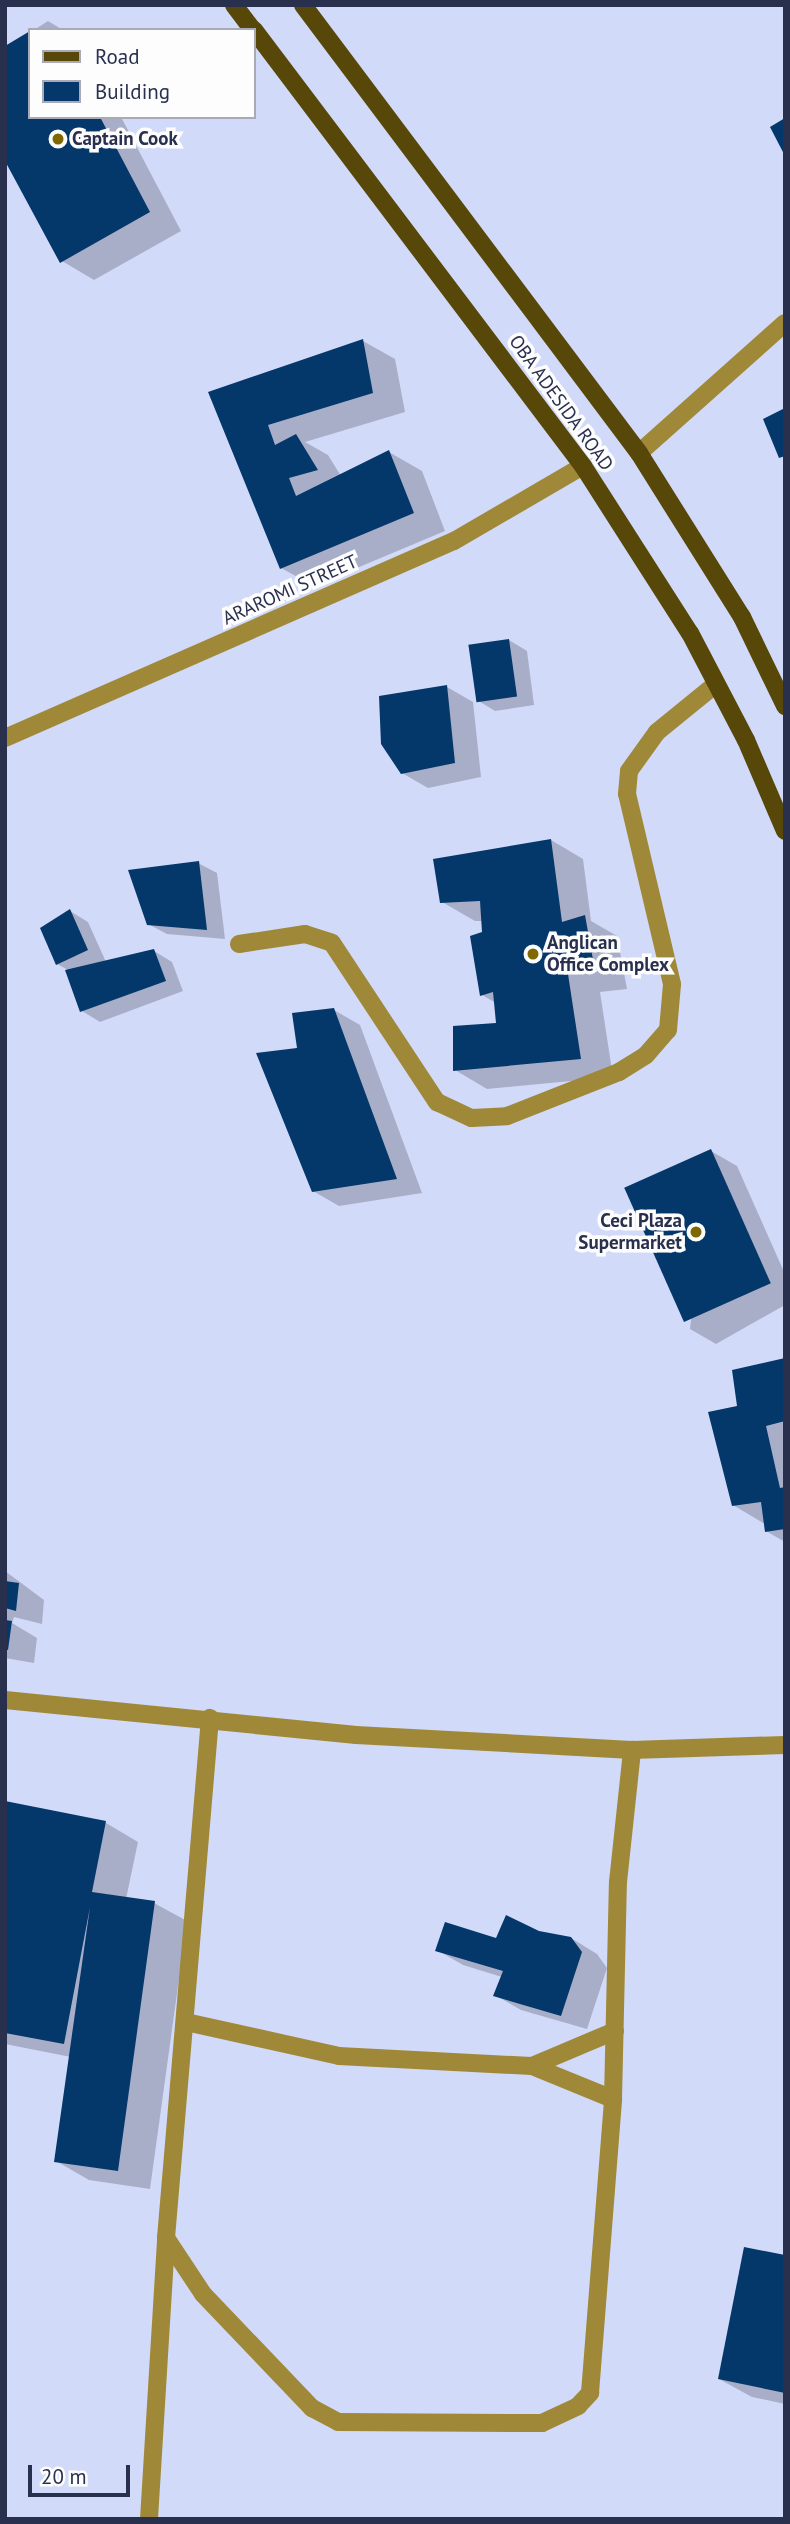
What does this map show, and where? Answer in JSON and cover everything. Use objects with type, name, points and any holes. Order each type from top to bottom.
[{"type":"main road","name":"OBA ADESIDA ROAD","points":[[233,5],[252,28]]},
{"type":"main road","name":"OBA ADESIDA ROAD","points":[[303,5],[639,453],[742,617],[785,706]]},
{"type":"main road","name":"OBA ADESIDA ROAD","points":[[256,33],[583,466],[690,633],[785,831]]},
{"type":"street","points":[[639,453],[785,323]]},
{"type":"street","name":"ARAROMI STREET","points":[[5,738],[454,541],[583,466]]},
{"type":"street","points":[[239,944],[305,934],[332,943],[437,1102],[472,1118],[507,1116],[619,1072],[646,1055],[668,1031],[672,984],[627,794],[629,771],[657,732],[716,684]]},
{"type":"street","points":[[5,1700],[210,1718],[356,1735],[632,1750],[785,1745]]},
{"type":"street","points":[[149,2519],[166,2238],[210,1718]]},
{"type":"street","points":[[166,2238],[202,2294],[312,2408],[338,2422],[542,2423],[566,2416],[590,2393],[612,2099],[618,1882],[632,1750]]},
{"type":"street","points":[[186,2022],[339,2056],[532,2066],[612,2099]]},
{"type":"street","points":[[532,2066],[615,2031]]},
{"type":"building","name":"Captain Cook","points":[[28,32],[28,119],[101,119],[150,212],[60,263],[5,161],[5,46]]},
{"type":"building","points":[[785,118],[785,156],[770,127]]},
{"type":"building","points":[[363,339],[373,393],[268,425],[275,445],[296,434],[318,470],[289,478],[296,496],[389,450],[414,513],[280,569],[208,392]]},
{"type":"building","points":[[785,408],[785,456],[779,458],[763,419]]},
{"type":"building","points":[[509,639],[517,696],[476,702],[468,645]]},
{"type":"building","points":[[447,685],[455,763],[401,774],[381,744],[379,696]]},
{"type":"building","name":"Anglican Office Complex","points":[[551,839],[562,922],[585,915],[595,971],[568,974],[581,1059],[453,1071],[453,1026],[496,1023],[493,992],[480,996],[470,936],[482,932],[480,901],[440,903],[433,859]]},
{"type":"building","points":[[199,861],[207,930],[147,925],[128,870]]},
{"type":"building","points":[[70,909],[88,950],[56,965],[40,928]]},
{"type":"building","points":[[154,949],[166,981],[80,1012],[65,970]]},
{"type":"building","points":[[334,1008],[397,1179],[312,1192],[256,1053],[297,1048],[292,1013]]},
{"type":"building","name":"Ceci Plaza Supermarket","points":[[711,1149],[771,1283],[684,1322],[624,1188]]},
{"type":"building","points":[[785,1358],[785,1421],[766,1426],[780,1488],[785,1487],[785,1529],[765,1532],[761,1502],[732,1506],[708,1412],[737,1406],[732,1370]]},
{"type":"building","points":[[5,1581],[19,1583],[16,1611],[5,1608]]},
{"type":"building","points":[[5,1620],[12,1621],[8,1650],[5,1649]]},
{"type":"building","points":[[5,1801],[106,1821],[92,1892],[155,1901],[118,2171],[54,2162],[90,1907],[64,2044],[5,2033]]},
{"type":"building","points":[[506,1915],[539,1931],[571,1937],[582,1952],[561,2016],[493,1996],[503,1971],[435,1951],[445,1922],[496,1938]]},
{"type":"building","points":[[744,2247],[785,2255],[785,2393],[718,2379]]},
{"type":"place","name":"Captain Cook","points":[[58,139]]},
{"type":"place","name":"Anglican Office Complex","points":[[533,954]]},
{"type":"place","name":"Ceci Plaza Supermarket","points":[[696,1232]]}]
